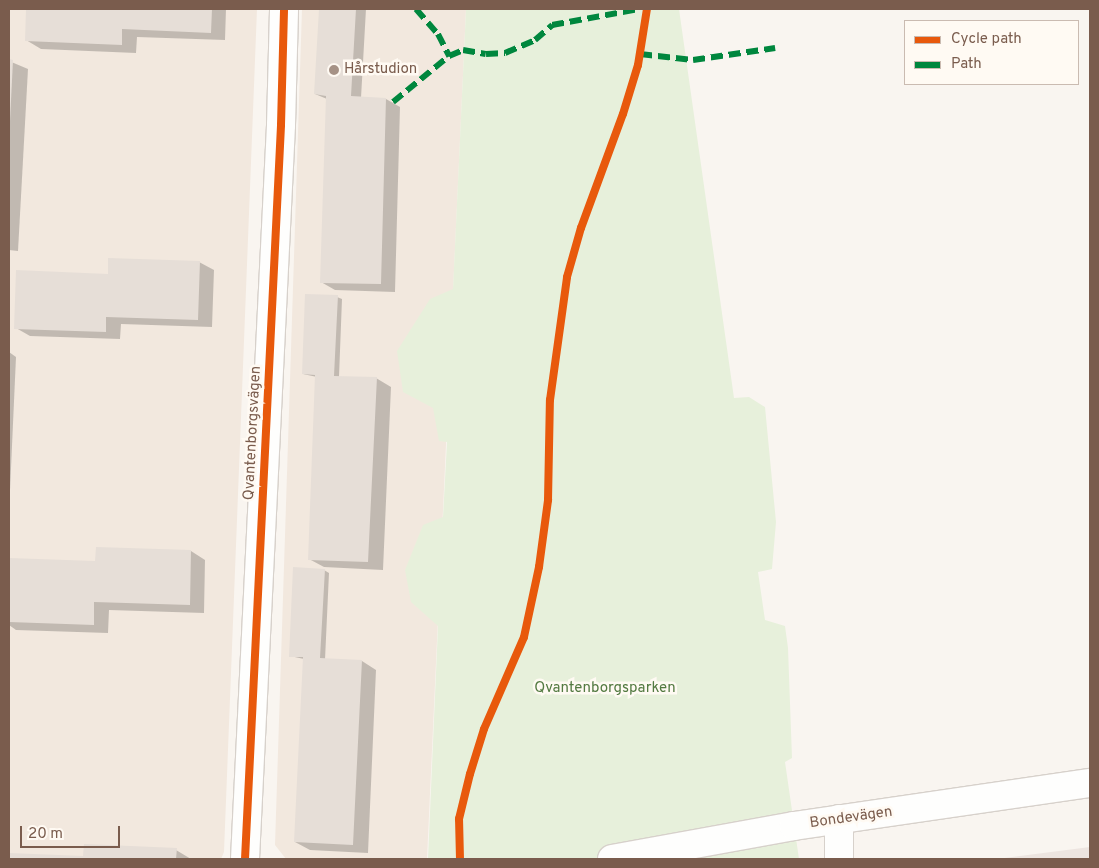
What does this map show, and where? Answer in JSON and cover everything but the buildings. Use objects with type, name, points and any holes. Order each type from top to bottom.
[{"type":"street","name":"Qvantenborgsvägen","points":[[245,859],[282,125],[284,9]]},
{"type":"street","name":"Bondevägen","points":[[612,859],[839,819],[1090,783]]},
{"type":"street","points":[[839,819],[839,859]]},
{"type":"shaded area","points":[[9,9],[257,9],[224,852],[221,859],[9,859]]},
{"type":"shaded area","points":[[302,9],[466,9],[427,859],[286,859],[275,845]]},
{"type":"shaded area","points":[[1090,847],[1090,859],[997,859]]},
{"type":"green space","name":"Qvantenborgsparken","points":[[466,9],[679,9],[734,398],[749,397],[765,407],[776,522],[772,569],[758,572],[765,620],[785,626],[788,648],[792,758],[785,762],[799,859],[428,859],[438,626],[411,602],[405,570],[423,525],[443,517],[447,442],[439,441],[433,408],[403,392],[397,351],[430,299],[453,289]]},
{"type":"marked path","points":[[416,9],[438,34],[449,56]]},
{"type":"marked path","points":[[393,102],[449,56],[463,50],[486,54],[505,53],[535,40],[552,25],[639,9]]},
{"type":"marked path","points":[[640,54],[693,60],[775,48]]},
{"type":"cycle path","points":[[245,859],[281,125],[284,9]]},
{"type":"cycle path","points":[[460,859],[459,819],[470,774],[484,729],[524,637],[539,567],[548,500],[550,400],[567,277],[581,228],[623,114],[638,65],[647,9]]},
{"type":"place","name":"Hårstudion","points":[[334,70]]}]
